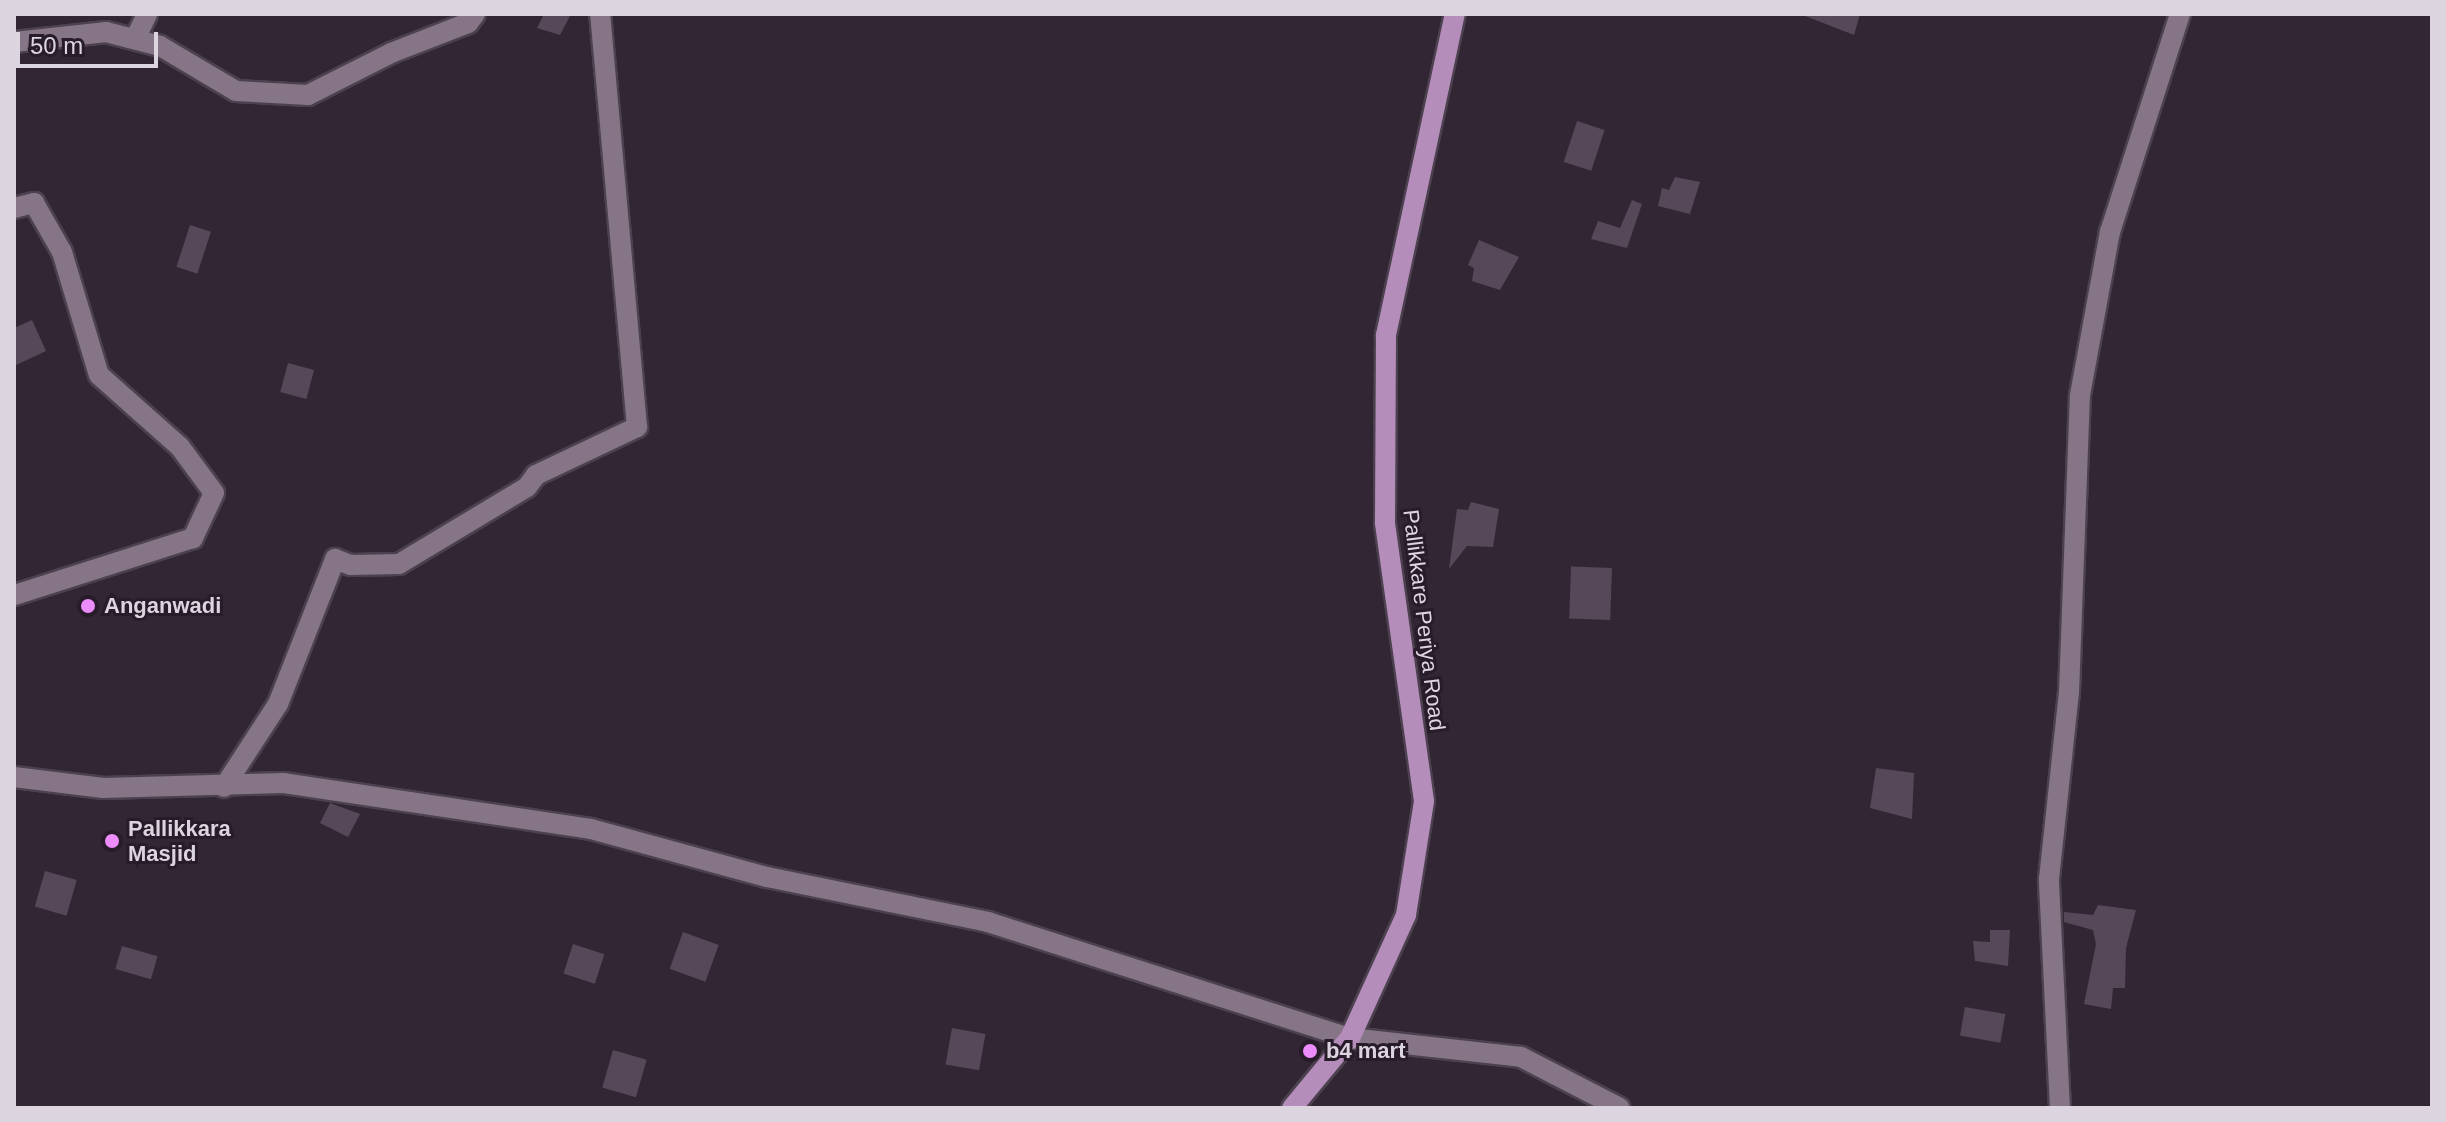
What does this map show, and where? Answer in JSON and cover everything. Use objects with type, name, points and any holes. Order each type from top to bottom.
[{"type":"main road","name":"Pallikkare Periya Road","points":[[1292,1108],[1350,1038],[1406,915],[1424,801],[1385,522],[1386,335],[1455,14]]},
{"type":"street","points":[[135,39],[147,14]]},
{"type":"street","points":[[14,42],[106,32],[160,46],[236,91],[308,95],[391,53],[468,23],[475,14]]},
{"type":"street","points":[[224,787],[278,704],[335,559],[351,565],[399,564],[527,487],[536,475],[637,427],[600,14]]},
{"type":"street","points":[[2060,1108],[2049,879],[2069,693],[2080,395],[2110,232],[2180,14]]},
{"type":"street","points":[[14,208],[34,203],[62,252],[99,375],[180,447],[214,493],[193,538],[14,595]]},
{"type":"street","points":[[14,777],[103,788],[284,783],[591,829],[767,877],[988,922],[1350,1038],[1521,1057],[1620,1108]]},
{"type":"building","points":[[544,14],[571,14],[560,35],[537,28]]},
{"type":"building","points":[[1800,14],[1860,14],[1854,35]]},
{"type":"building","points":[[1577,121],[1605,130],[1591,171],[1564,162]]},
{"type":"building","points":[[1675,177],[1700,182],[1690,214],[1658,206],[1662,188],[1669,190]]},
{"type":"building","points":[[1632,200],[1642,204],[1627,248],[1591,239],[1598,221],[1620,228]]},
{"type":"building","points":[[190,225],[211,232],[197,274],[176,267]]},
{"type":"building","points":[[1479,240],[1519,257],[1500,290],[1472,281],[1474,268],[1468,265]]},
{"type":"building","points":[[32,320],[46,351],[14,366],[14,328]]},
{"type":"building","points":[[288,363],[314,370],[306,399],[280,392]]},
{"type":"building","points":[[1471,502],[1499,509],[1493,547],[1467,546],[1449,569],[1457,509],[1468,510]]},
{"type":"building","points":[[1571,567],[1612,568],[1610,620],[1569,619]]},
{"type":"building","points":[[1876,768],[1914,773],[1912,819],[1870,808]]},
{"type":"building","points":[[330,803],[360,814],[348,837],[320,823]]},
{"type":"building","points":[[45,871],[77,880],[67,916],[35,907]]},
{"type":"building","points":[[2098,905],[2136,910],[2126,948],[2125,988],[2113,988],[2111,1009],[2084,1004],[2096,944],[2093,930],[2064,922],[2064,912],[2093,915]]},
{"type":"building","points":[[1990,930],[2010,930],[2008,966],[1975,961],[1973,941],[1990,942]]},
{"type":"building","points":[[683,932],[719,945],[705,982],[670,969]]},
{"type":"building","points":[[573,944],[604,954],[595,984],[563,973]]},
{"type":"building","points":[[122,946],[158,956],[151,979],[115,969]]},
{"type":"building","points":[[1965,1007],[2005,1014],[2000,1043],[1960,1036]]},
{"type":"building","points":[[952,1028],[985,1034],[979,1070],[946,1064]]},
{"type":"building","points":[[613,1050],[647,1060],[636,1097],[602,1087]]},
{"type":"place","name":"Anganwadi","points":[[88,606]]},
{"type":"place","name":"Pallikkara Masjid","points":[[112,841]]},
{"type":"place","name":"b4 mart","points":[[1310,1051]]}]
